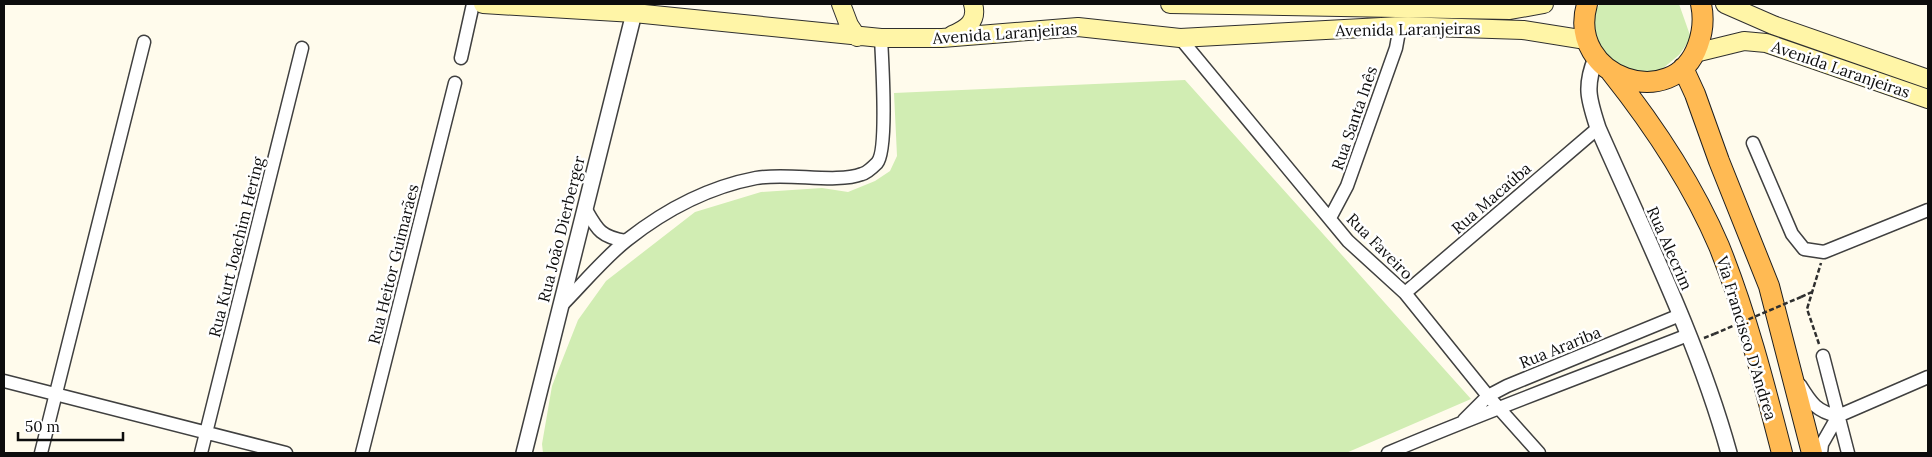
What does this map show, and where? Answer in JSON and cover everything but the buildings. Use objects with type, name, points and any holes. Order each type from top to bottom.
[{"type":"highway","points":[[1587,4],[1583,16],[1586,40],[1596,58],[1611,72],[1629,80],[1648,82],[1666,78],[1689,60],[1703,30],[1701,4]]},
{"type":"highway","name":"Via Francisco D'Andrea","points":[[1689,60],[1695,94],[1718,161],[1769,286],[1812,453]]},
{"type":"highway","name":"Via Francisco D'Andrea","points":[[1611,72],[1644,114],[1666,148],[1690,188],[1718,245],[1737,295],[1760,369],[1782,453]]},
{"type":"main road","name":"Avenida Laranjeiras","points":[[483,4],[634,13],[856,37],[881,38],[942,38],[1078,27],[1180,38],[1400,26],[1523,30],[1586,40]]},
{"type":"main road","points":[[841,4],[856,37]]},
{"type":"main road","points":[[942,38],[966,29],[972,22],[975,11],[973,4]]},
{"type":"main road","name":"Avenida Laranjeiras","points":[[1170,4],[1399,6],[1510,10],[1522,6],[1544,4]]},
{"type":"main road","name":"Avenida Laranjeiras","points":[[1726,4],[1773,25],[1928,79]]},
{"type":"main road","name":"Avenida Laranjeiras","points":[[1689,60],[1744,41],[1766,43],[1928,99]]},
{"type":"street","points":[[461,58],[473,4]]},
{"type":"street","name":"Rua João Dierberger","points":[[524,453],[634,13]]},
{"type":"street","name":"Rua Santa Inês","points":[[1330,218],[1348,186],[1396,48],[1400,26]]},
{"type":"street","points":[[560,307],[626,241],[676,206],[717,189],[757,178],[793,175],[844,177],[864,174],[879,161],[883,140],[881,38]]},
{"type":"street","name":"Rua Faveiro","points":[[1180,38],[1348,241],[1405,293],[1488,396],[1539,453]]},
{"type":"street","points":[[41,453],[144,42]]},
{"type":"street","name":"Rua Kurt Joachim Hering","points":[[201,453],[302,48]]},
{"type":"street","name":"Rua Alecrim","points":[[1596,58],[1588,76],[1588,97],[1598,128],[1680,315],[1715,404],[1729,453]]},
{"type":"street","name":"Rua Heitor Guimarães","points":[[362,453],[455,83]]},
{"type":"street","name":"Rua Macaúba","points":[[1405,293],[1598,128]]},
{"type":"street","points":[[1753,143],[1792,234],[1804,250],[1824,252],[1928,210]]},
{"type":"street","points":[[584,208],[597,230],[612,239],[626,241]]},
{"type":"street","name":"Rua Arariba","points":[[1461,422],[1488,396],[1507,386],[1680,315]]},
{"type":"street","name":"Rua Arariba","points":[[1388,453],[1461,422],[1500,409],[1688,335]]},
{"type":"street","points":[[1823,356],[1848,453]]},
{"type":"street","points":[[1790,368],[1812,406],[1824,413],[1838,416],[1928,377]]},
{"type":"street","points":[[4,381],[286,453]]},
{"type":"street","points":[[1821,453],[1822,444],[1838,416]]},
{"type":"path","points":[[1823,356],[1807,309],[1814,291],[1824,252]]},
{"type":"path","points":[[1714,334],[1814,291]]},
{"type":"green space","points":[[1600,4],[1679,4],[1691,38],[1679,55],[1656,74],[1629,71],[1606,56],[1595,41],[1593,14]]},
{"type":"green space","points":[[1185,80],[1471,399],[1346,453],[543,453],[542,444],[552,386],[578,320],[606,281],[695,212],[761,192],[822,188],[848,192],[875,181],[890,171],[897,156],[894,93]]}]
